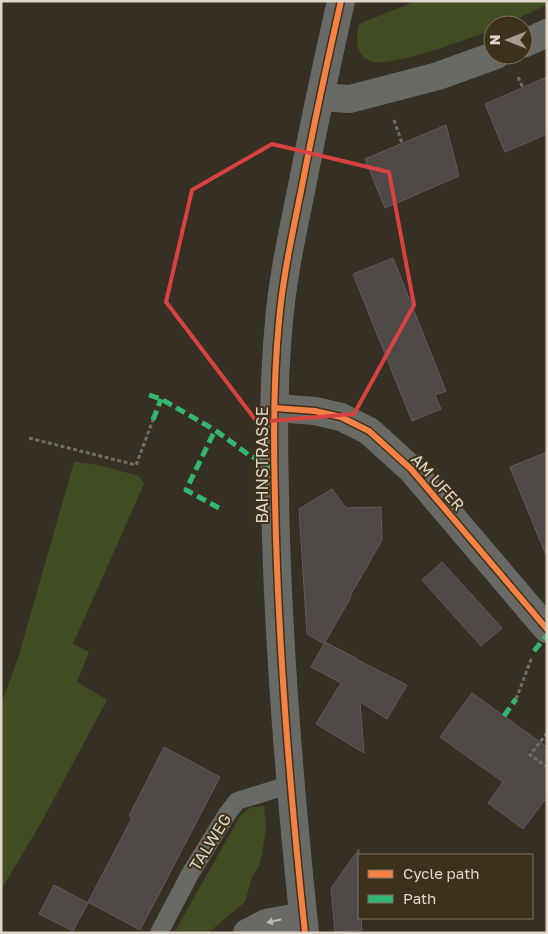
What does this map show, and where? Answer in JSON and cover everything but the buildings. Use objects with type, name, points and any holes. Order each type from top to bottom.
[{"type":"street","name":"BAHNSTRASSE","points":[[304,924],[290,787],[279,628],[274,468],[275,408],[279,322],[288,256],[341,1]]},
{"type":"street","points":[[533,39],[547,33]]},
{"type":"street","points":[[320,97],[350,99],[438,76],[483,60]]},
{"type":"street","name":"AM UFER","points":[[275,408],[316,411],[341,416],[369,431],[411,469],[541,640]]},
{"type":"street","points":[[248,933],[266,923],[304,924]]},
{"type":"lane","name":"TALWEG","points":[[159,933],[190,874],[237,801],[276,789],[290,787]]},
{"type":"path","points":[[29,438],[136,465],[152,420]]},
{"type":"path","points":[[516,699],[541,640]]},
{"type":"path","points":[[547,733],[530,755],[547,767]]},
{"type":"highlighted area","points":[[272,144],[389,172],[414,305],[354,414],[257,422],[166,302],[192,190]]},
{"type":"green space","points":[[416,1],[547,1],[547,5],[525,15],[483,15],[483,33],[450,45],[394,61],[370,61],[361,54],[357,45],[359,24]]},
{"type":"green space","points":[[74,462],[99,465],[139,476],[144,484],[73,644],[89,652],[77,682],[107,700],[41,823],[1,890],[1,704],[18,658]]},
{"type":"green space","points":[[264,806],[266,827],[262,856],[259,866],[252,877],[245,902],[208,933],[174,933],[240,816],[251,807]]},
{"type":"marked path","points":[[149,395],[161,399],[215,430]]},
{"type":"marked path","points":[[153,420],[161,399]]},
{"type":"marked path","points":[[219,508],[186,490],[215,430],[249,455],[274,468]]},
{"type":"marked path","points":[[534,651],[547,635]]},
{"type":"marked path","points":[[504,716],[516,699]]},
{"type":"cycle path","points":[[305,933],[280,637],[276,538],[275,375],[279,321],[286,270],[341,1]]},
{"type":"cycle path","points":[[275,408],[315,411],[341,417],[369,431],[411,469],[547,629]]}]
